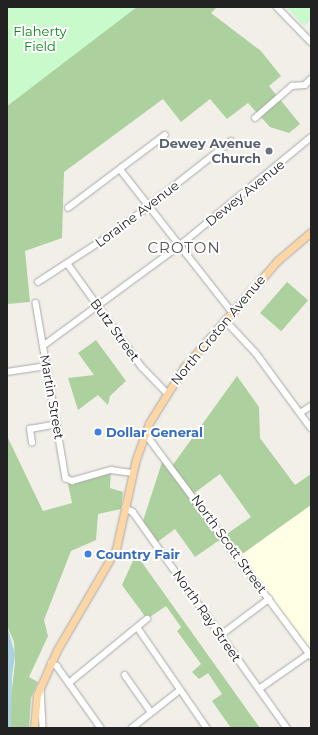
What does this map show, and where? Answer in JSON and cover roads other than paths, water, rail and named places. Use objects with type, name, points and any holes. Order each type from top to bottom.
[{"type":"main road","name":"North Croton Avenue","points":[[34,728],[35,701],[51,663],[113,556],[133,473],[145,433],[167,393],[180,372],[277,261],[311,233]]},
{"type":"street","points":[[277,7],[311,42]]},
{"type":"street","points":[[255,118],[292,86],[305,85],[311,79]]},
{"type":"street","points":[[68,208],[165,135]]},
{"type":"street","name":"Dewey Avenue","points":[[43,346],[179,246],[311,137]]},
{"type":"street","name":"Loraine Avenue","points":[[38,282],[68,264],[148,206],[231,141]]},
{"type":"street","points":[[120,169],[232,312]]},
{"type":"street","name":"Butz Street","points":[[68,264],[142,367],[167,393]]},
{"type":"street","name":"Martin Street","points":[[36,303],[66,478],[69,481],[79,480],[111,470],[133,473]]},
{"type":"street","points":[[225,320],[256,353],[311,428]]},
{"type":"street","points":[[7,372],[47,366]]},
{"type":"street","points":[[300,413],[311,406]]},
{"type":"street","points":[[32,443],[30,429],[57,424]]},
{"type":"street","name":"North Scott Street","points":[[145,433],[310,655]]},
{"type":"street","name":"North Ray Street","points":[[125,508],[134,512],[287,728]]},
{"type":"street","points":[[221,635],[269,599]]},
{"type":"street","points":[[69,683],[138,628],[147,619]]},
{"type":"street","points":[[138,628],[205,727]]},
{"type":"street","points":[[259,689],[310,655]]},
{"type":"street","points":[[51,663],[57,666],[101,728]]},
{"type":"street","points":[[125,675],[151,712]]},
{"type":"street","points":[[41,687],[43,728]]},
{"type":"street","points":[[132,728],[180,690]]},
{"type":"water","points":[[7,626],[15,654],[12,677],[11,728],[7,728]]},
{"type":"place","name":"Dewey Avenue Church","points":[[269,151]]},
{"type":"place","name":"Dollar General","points":[[98,432]]},
{"type":"place","name":"Country Fair","points":[[88,554]]},
{"type":"district","name":"CROTON","points":[[184,248]]},
{"type":"park label","name":"Flaherty Field","points":[[40,40]]}]
